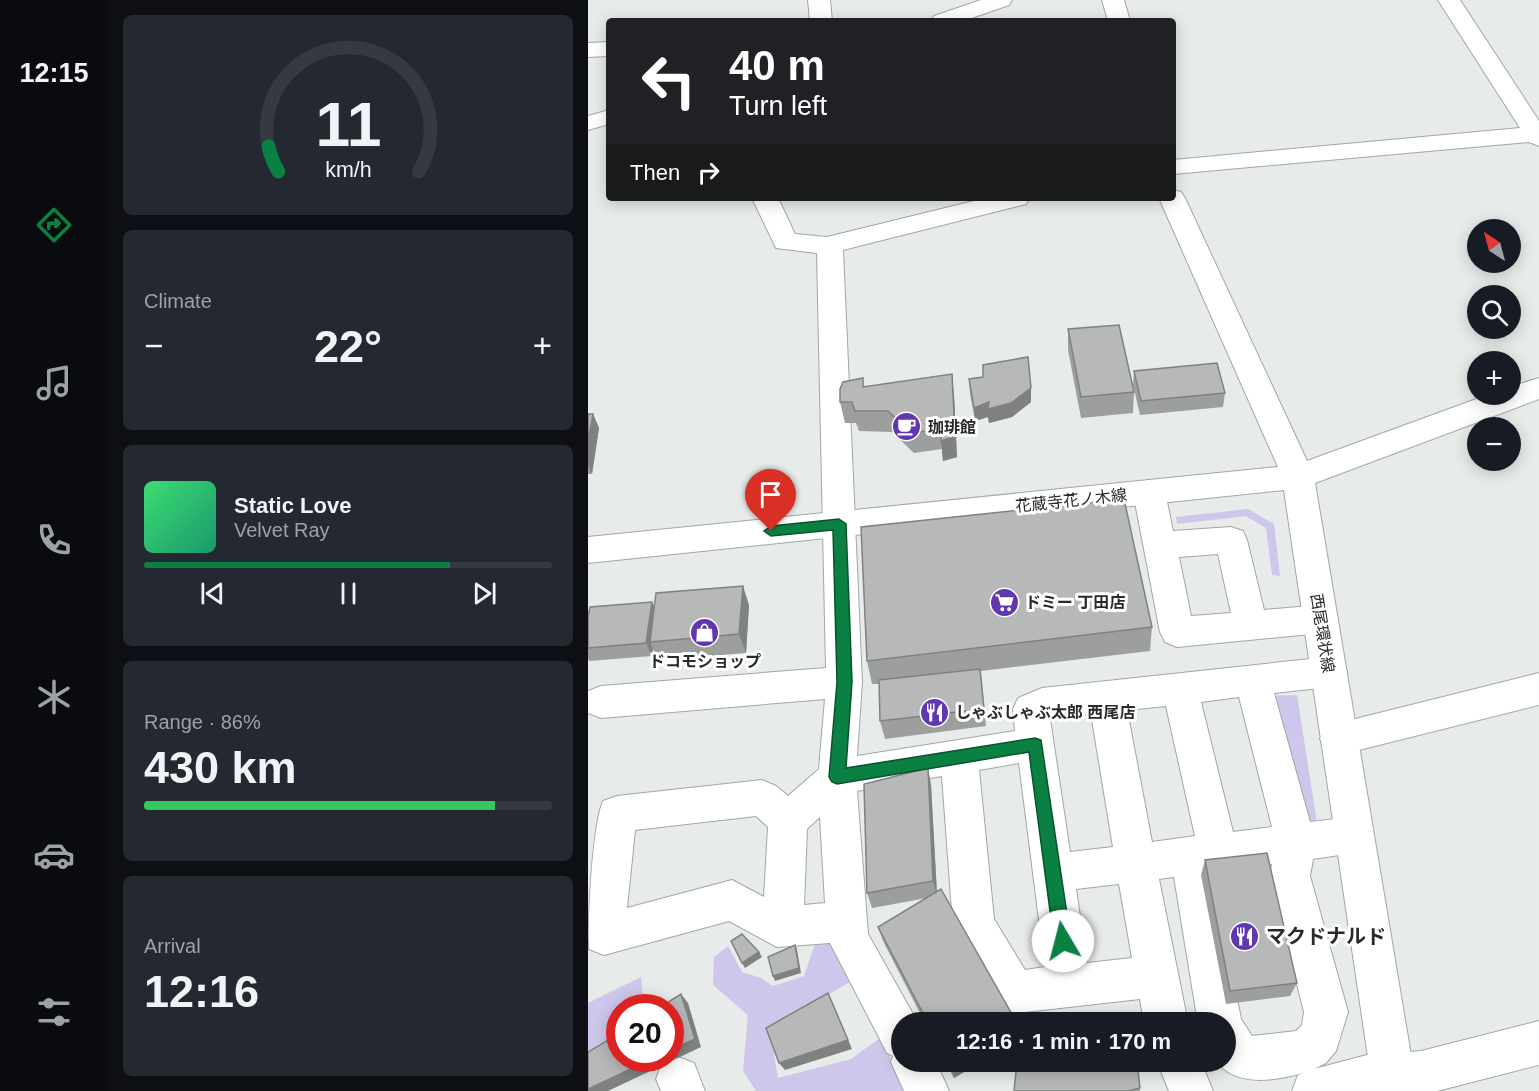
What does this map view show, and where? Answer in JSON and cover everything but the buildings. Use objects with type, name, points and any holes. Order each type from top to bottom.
[{"type":"street","points":[[819,0],[821,18]]},
{"type":"street","points":[[951,18],[1002,0]]},
{"type":"street","points":[[1113,0],[1118,18]]},
{"type":"street","points":[[1176,167],[1537,136],[1449,0]]},
{"type":"street","points":[[588,50],[606,49]]},
{"type":"street","points":[[588,123],[606,118]]},
{"type":"street","points":[[766,201],[785,242],[830,246],[1005,201]]},
{"type":"street","name":"西尾環状線","points":[[1173,201],[1298,477],[1394,1083]]},
{"type":"street","points":[[830,246],[844,682],[837,777],[848,938],[891,1018]]},
{"type":"street","name":"花蔵寺花ノ木線","points":[[588,550],[1298,477],[1539,388]]},
{"type":"street","points":[[1149,492],[1177,632],[1321,619]]},
{"type":"street","points":[[1159,545],[1232,540],[1251,626]]},
{"type":"street","points":[[1069,986],[1031,709],[1042,704],[1329,672]]},
{"type":"street","points":[[1236,1051],[1238,1054],[1256,1059],[1306,1053],[1317,1042],[1324,1028],[1326,1012],[1290,876],[1296,843],[1253,681]]},
{"type":"street","points":[[601,702],[844,682]]},
{"type":"street","points":[[1180,689],[1204,854],[1220,1012]]},
{"type":"street","points":[[1340,739],[1539,689]]},
{"type":"street","points":[[1106,697],[1164,1012]]},
{"type":"street","points":[[783,927],[788,820],[837,777],[1035,744]]},
{"type":"street","points":[[959,755],[974,925],[1015,992],[1156,976]]},
{"type":"street","points":[[788,820],[762,798],[617,814],[604,935],[732,900],[777,927],[847,922]]},
{"type":"street","points":[[1054,873],[1353,835]]},
{"type":"street","points":[[1314,1091],[1367,1077],[1394,1083],[1421,1073],[1539,1043]]},
{"type":"street","points":[[918,1072],[927,1091]]},
{"type":"street","points":[[1183,1072],[1191,1091]]},
{"type":"shaded area","points":[[1248,509],[1274,524],[1280,576],[1272,575],[1266,528],[1246,516],[1177,524],[1176,517]]},
{"type":"shaded area","points":[[1297,695],[1317,823],[1302,829],[1268,696]]},
{"type":"shaded area","points":[[842,939],[855,979],[770,1029],[778,1078],[851,1059],[880,1038],[891,1060],[891,1072],[897,1072],[907,1091],[756,1091],[743,1071],[748,1015],[713,985],[714,957],[728,946],[742,972],[761,978],[773,986],[804,976],[816,941]]},
{"type":"shaded area","points":[[641,977],[643,994],[606,994]]},
{"type":"shaded area","points":[[606,994],[606,1050],[588,1062],[588,1003]]},
{"type":"place","name":"珈琲館","points":[[907,427]]},
{"type":"place","name":"ドミー 丁田店","points":[[1004,602]]},
{"type":"place","name":"ドコモショップ","points":[[705,633]]},
{"type":"place","name":"しゃぶしゃぶ太郎 西尾店","points":[[934,712]]},
{"type":"place","name":"マクドナルド","points":[[1245,936]]},
{"type":"route","points":[[771,531],[839,524],[844,682],[837,777],[1035,744],[1063,941]]}]
